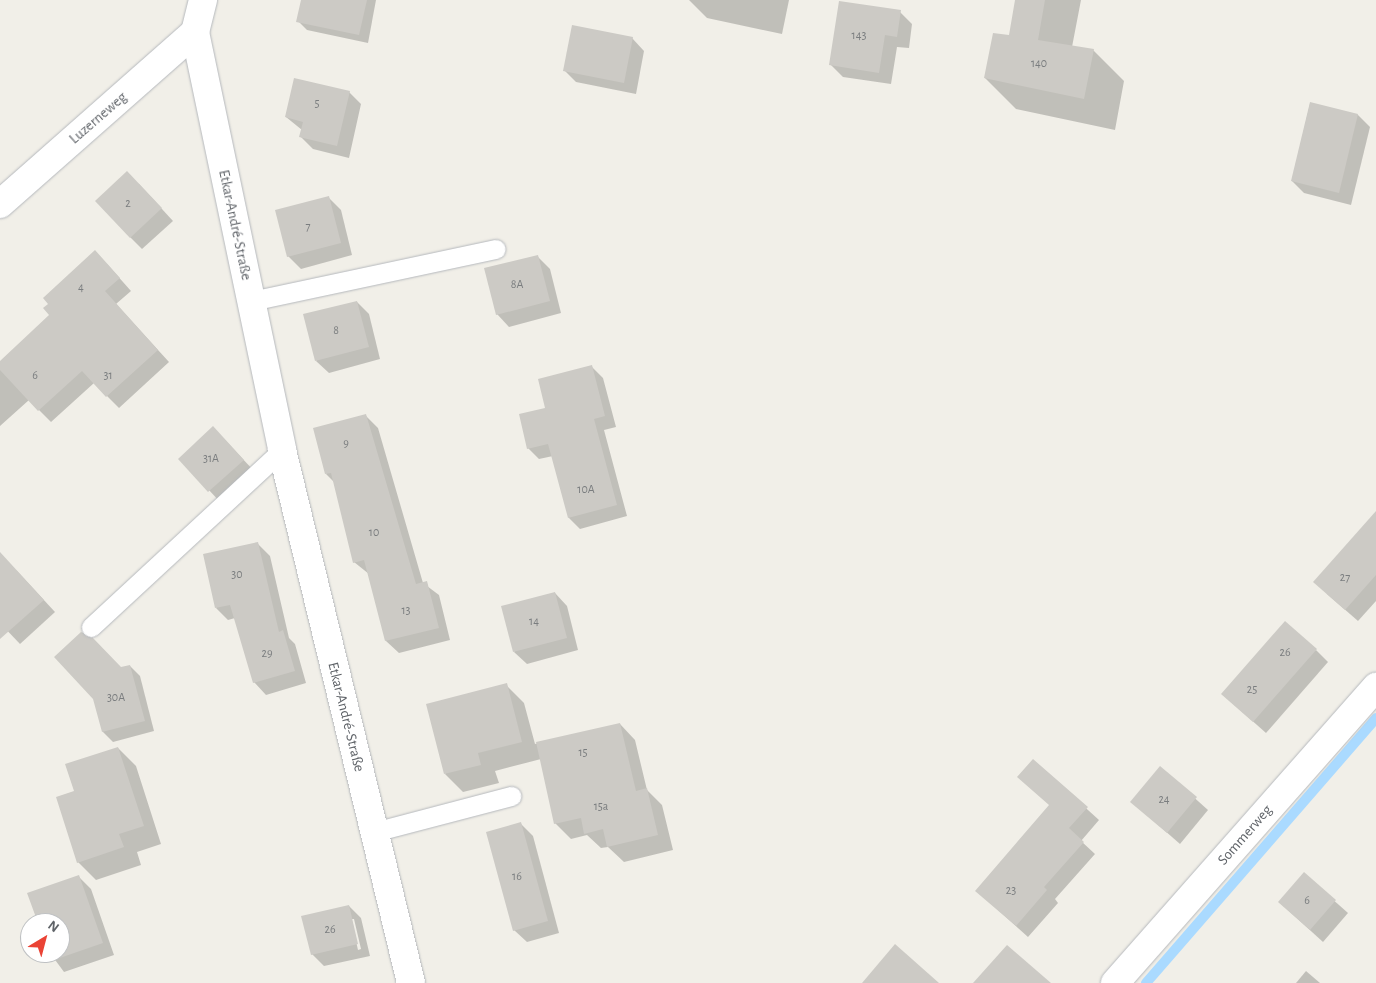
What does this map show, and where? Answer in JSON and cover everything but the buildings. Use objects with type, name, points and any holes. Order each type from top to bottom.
[{"type":"street","name":"Etkar-André-Straße","points":[[203,0],[195,32],[282,450],[411,983]]},
{"type":"street","name":"Luzerneweg","points":[[0,204],[195,32]]},
{"type":"street","name":"Sommerweg","points":[[1115,983],[1376,687]]},
{"type":"lane","points":[[251,301],[496,249]]},
{"type":"lane","points":[[91,627],[282,450]]},
{"type":"lane","points":[[374,832],[512,796]]},
{"type":"waterway","points":[[1146,983],[1376,718]]}]
